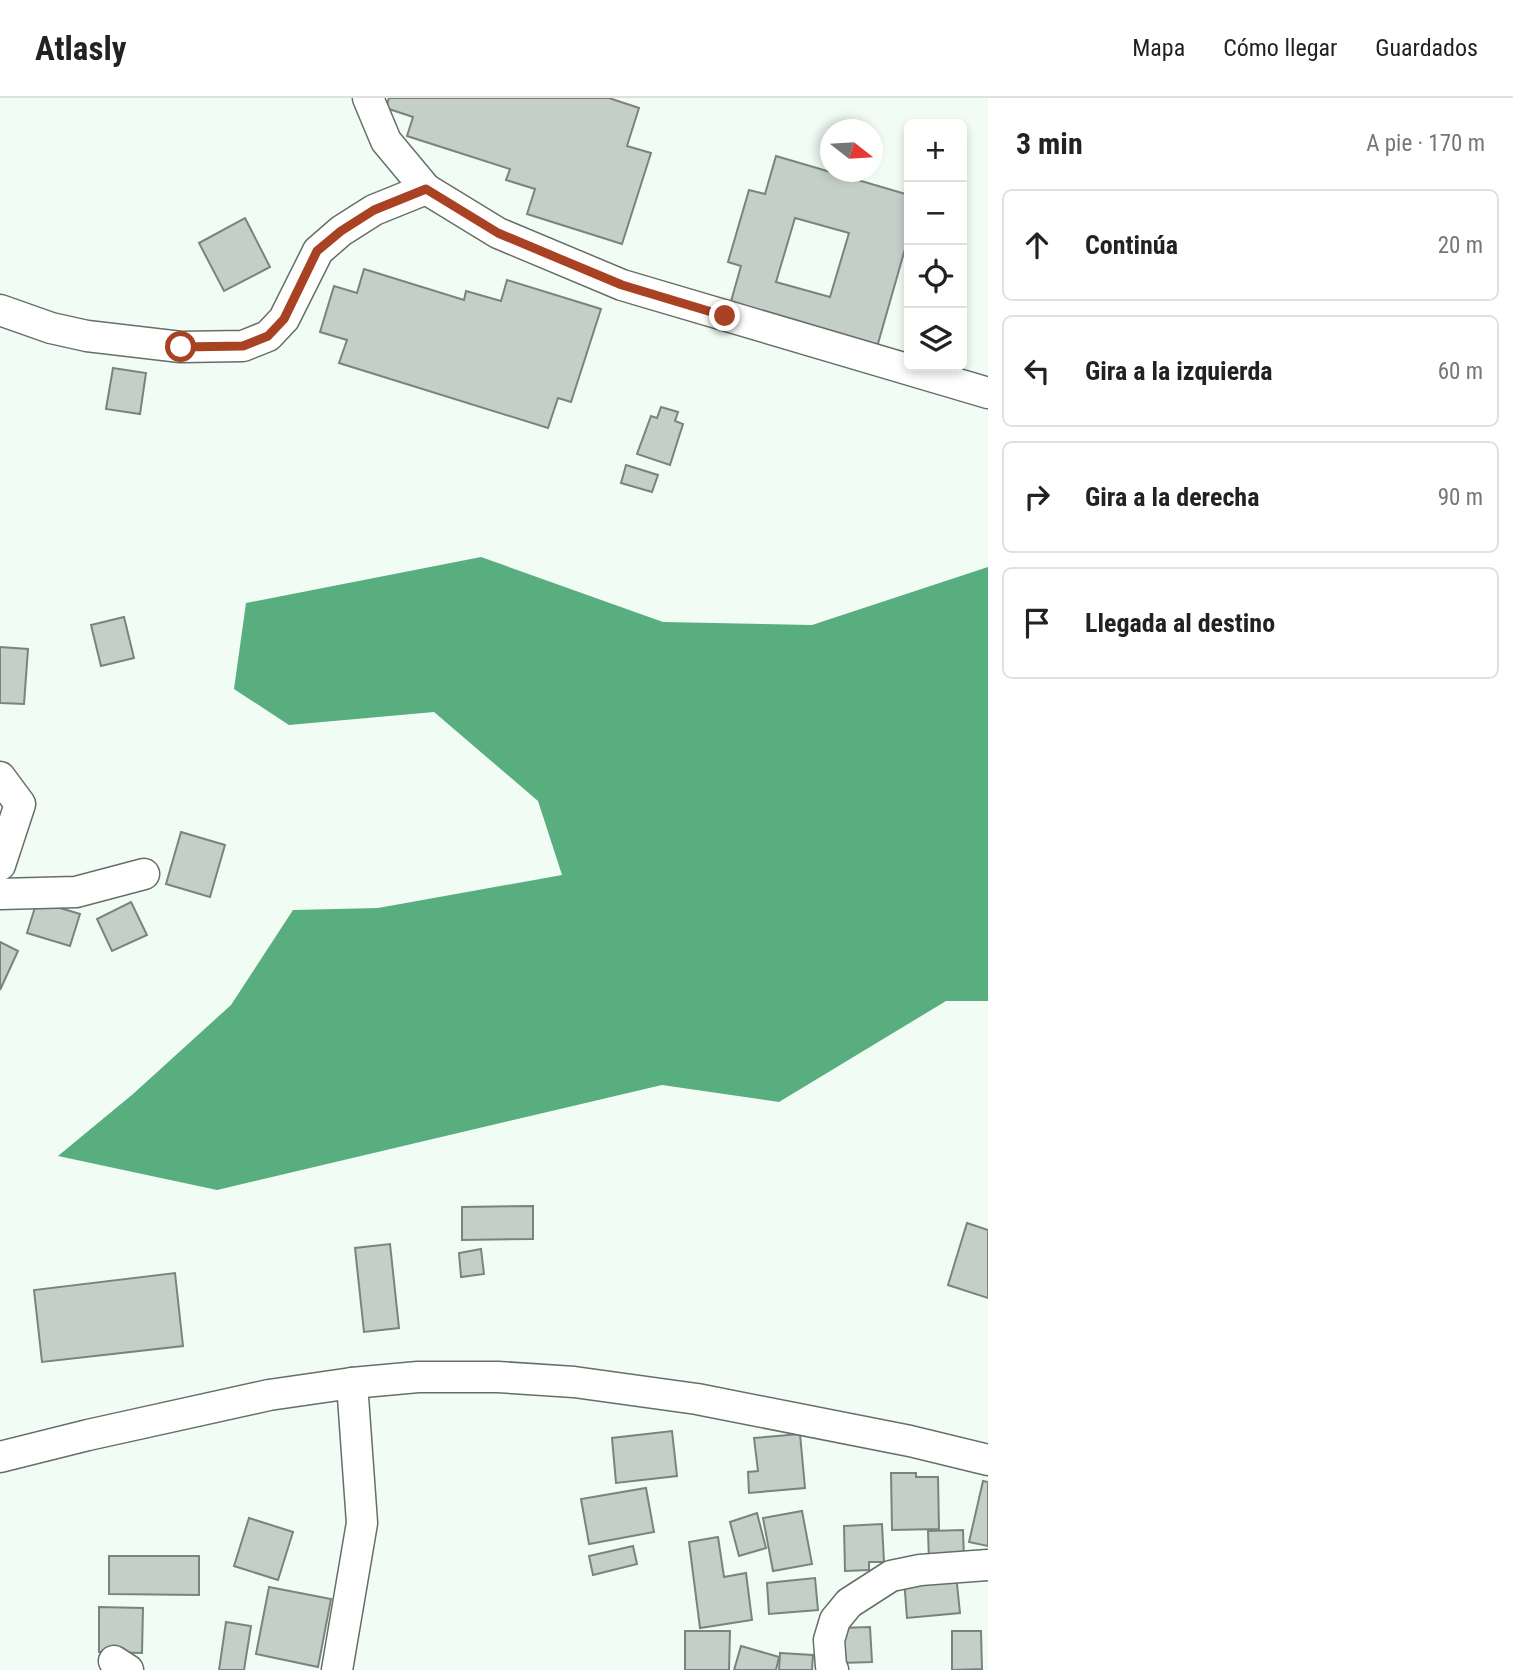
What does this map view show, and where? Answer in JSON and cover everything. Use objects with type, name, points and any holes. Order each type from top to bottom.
[{"type":"street","points":[[368,98],[386,141],[426,189],[498,233],[622,285],[988,393]]},
{"type":"street","points":[[0,310],[51,328],[87,336],[181,347],[243,346],[268,336],[284,319],[317,251],[341,231],[374,210],[426,189]]},
{"type":"street","points":[[0,777],[20,804],[0,865]]},
{"type":"street","points":[[0,894],[76,892],[144,874]]},
{"type":"street","points":[[0,1457],[269,1395],[352,1382],[418,1377],[498,1377],[574,1382],[697,1399],[911,1441],[988,1460]]},
{"type":"street","points":[[337,1670],[362,1523],[352,1382]]},
{"type":"street","points":[[833,1670],[830,1640],[835,1620],[849,1603],[891,1577],[920,1570],[988,1565]]},
{"type":"shaded area","points":[[481,557],[663,622],[812,625],[988,567],[988,1001],[946,1001],[779,1102],[662,1085],[217,1190],[58,1156],[133,1094],[231,1005],[293,910],[378,908],[562,875],[538,801],[434,712],[289,725],[234,689],[246,603]]},
{"type":"building","points":[[389,98],[609,98],[639,108],[627,146],[651,153],[622,244],[527,214],[535,189],[506,180],[510,169],[407,136],[413,117],[386,108]]},
{"type":"building","points":[[776,156],[820,169],[820,182],[865,182],[904,194],[904,252],[875,354],[728,312],[741,266],[728,262],[749,190],[765,194]],"holes":[[[795,218],[849,233],[830,297],[776,282]]]},
{"type":"building","points":[[245,218],[270,267],[224,291],[199,243]]},
{"type":"building","points":[[364,269],[464,300],[466,291],[501,301],[507,280],[601,309],[571,402],[558,398],[548,428],[339,363],[347,340],[320,332],[334,286],[357,293]]},
{"type":"building","points":[[113,368],[146,373],[140,414],[106,409]]},
{"type":"building","points":[[661,407],[678,412],[675,421],[683,424],[670,465],[637,454],[651,416],[657,418]]},
{"type":"building","points":[[626,465],[658,475],[652,492],[621,483]]},
{"type":"building","points":[[124,617],[134,658],[101,666],[91,625]]},
{"type":"building","points":[[0,647],[28,649],[24,704],[0,703]]},
{"type":"building","points":[[181,832],[225,845],[210,897],[166,884]]},
{"type":"building","points":[[37,901],[80,914],[70,946],[27,933]]},
{"type":"building","points":[[131,902],[147,935],[112,951],[97,919]]},
{"type":"building","points":[[0,942],[18,951],[0,990]]},
{"type":"building","points":[[533,1206],[533,1239],[462,1240],[462,1207]]},
{"type":"building","points":[[967,1223],[988,1230],[988,1298],[948,1285]]},
{"type":"building","points":[[390,1244],[399,1328],[364,1332],[355,1248]]},
{"type":"building","points":[[481,1249],[484,1274],[461,1277],[459,1253]]},
{"type":"building","points":[[175,1273],[183,1346],[42,1362],[34,1290]]},
{"type":"building","points":[[672,1431],[677,1476],[616,1483],[612,1438]]},
{"type":"building","points":[[800,1434],[805,1488],[749,1493],[748,1472],[758,1471],[754,1438]]},
{"type":"building","points":[[891,1473],[916,1473],[916,1477],[938,1477],[939,1529],[892,1530]]},
{"type":"building","points":[[983,1481],[988,1482],[988,1546],[969,1542]]},
{"type":"building","points":[[646,1488],[654,1532],[589,1544],[581,1499]]},
{"type":"building","points":[[802,1511],[812,1564],[773,1571],[763,1518]]},
{"type":"building","points":[[757,1513],[766,1548],[739,1556],[730,1522]]},
{"type":"building","points":[[249,1518],[293,1532],[278,1580],[234,1566]]},
{"type":"building","points":[[882,1524],[884,1562],[869,1562],[869,1570],[845,1571],[844,1526]]},
{"type":"building","points":[[963,1530],[964,1560],[929,1561],[928,1531]]},
{"type":"building","points":[[718,1537],[724,1577],[746,1573],[752,1620],[700,1628],[689,1542]]},
{"type":"building","points":[[633,1546],[637,1564],[593,1575],[589,1556]]},
{"type":"building","points":[[109,1556],[199,1556],[199,1595],[109,1594]]},
{"type":"building","points":[[956,1574],[960,1613],[907,1618],[904,1579]]},
{"type":"building","points":[[815,1578],[818,1610],[769,1614],[767,1583]]},
{"type":"building","points":[[269,1587],[331,1599],[318,1667],[256,1654]]},
{"type":"building","points":[[99,1607],[143,1608],[142,1653],[99,1652]]},
{"type":"building","points":[[226,1622],[251,1626],[244,1670],[219,1670]]},
{"type":"building","points":[[870,1627],[872,1662],[841,1663],[840,1628]]},
{"type":"building","points":[[685,1631],[730,1631],[729,1670],[685,1670]]},
{"type":"building","points":[[952,1631],[981,1631],[982,1669],[952,1670]]},
{"type":"building","points":[[741,1646],[779,1657],[776,1670],[734,1670]]},
{"type":"building","points":[[780,1653],[813,1655],[812,1670],[779,1670]]},
{"type":"route","points":[[181,347],[243,346],[268,336],[284,319],[317,251],[341,231],[374,210],[426,189],[498,233],[622,285],[725,316]]}]
